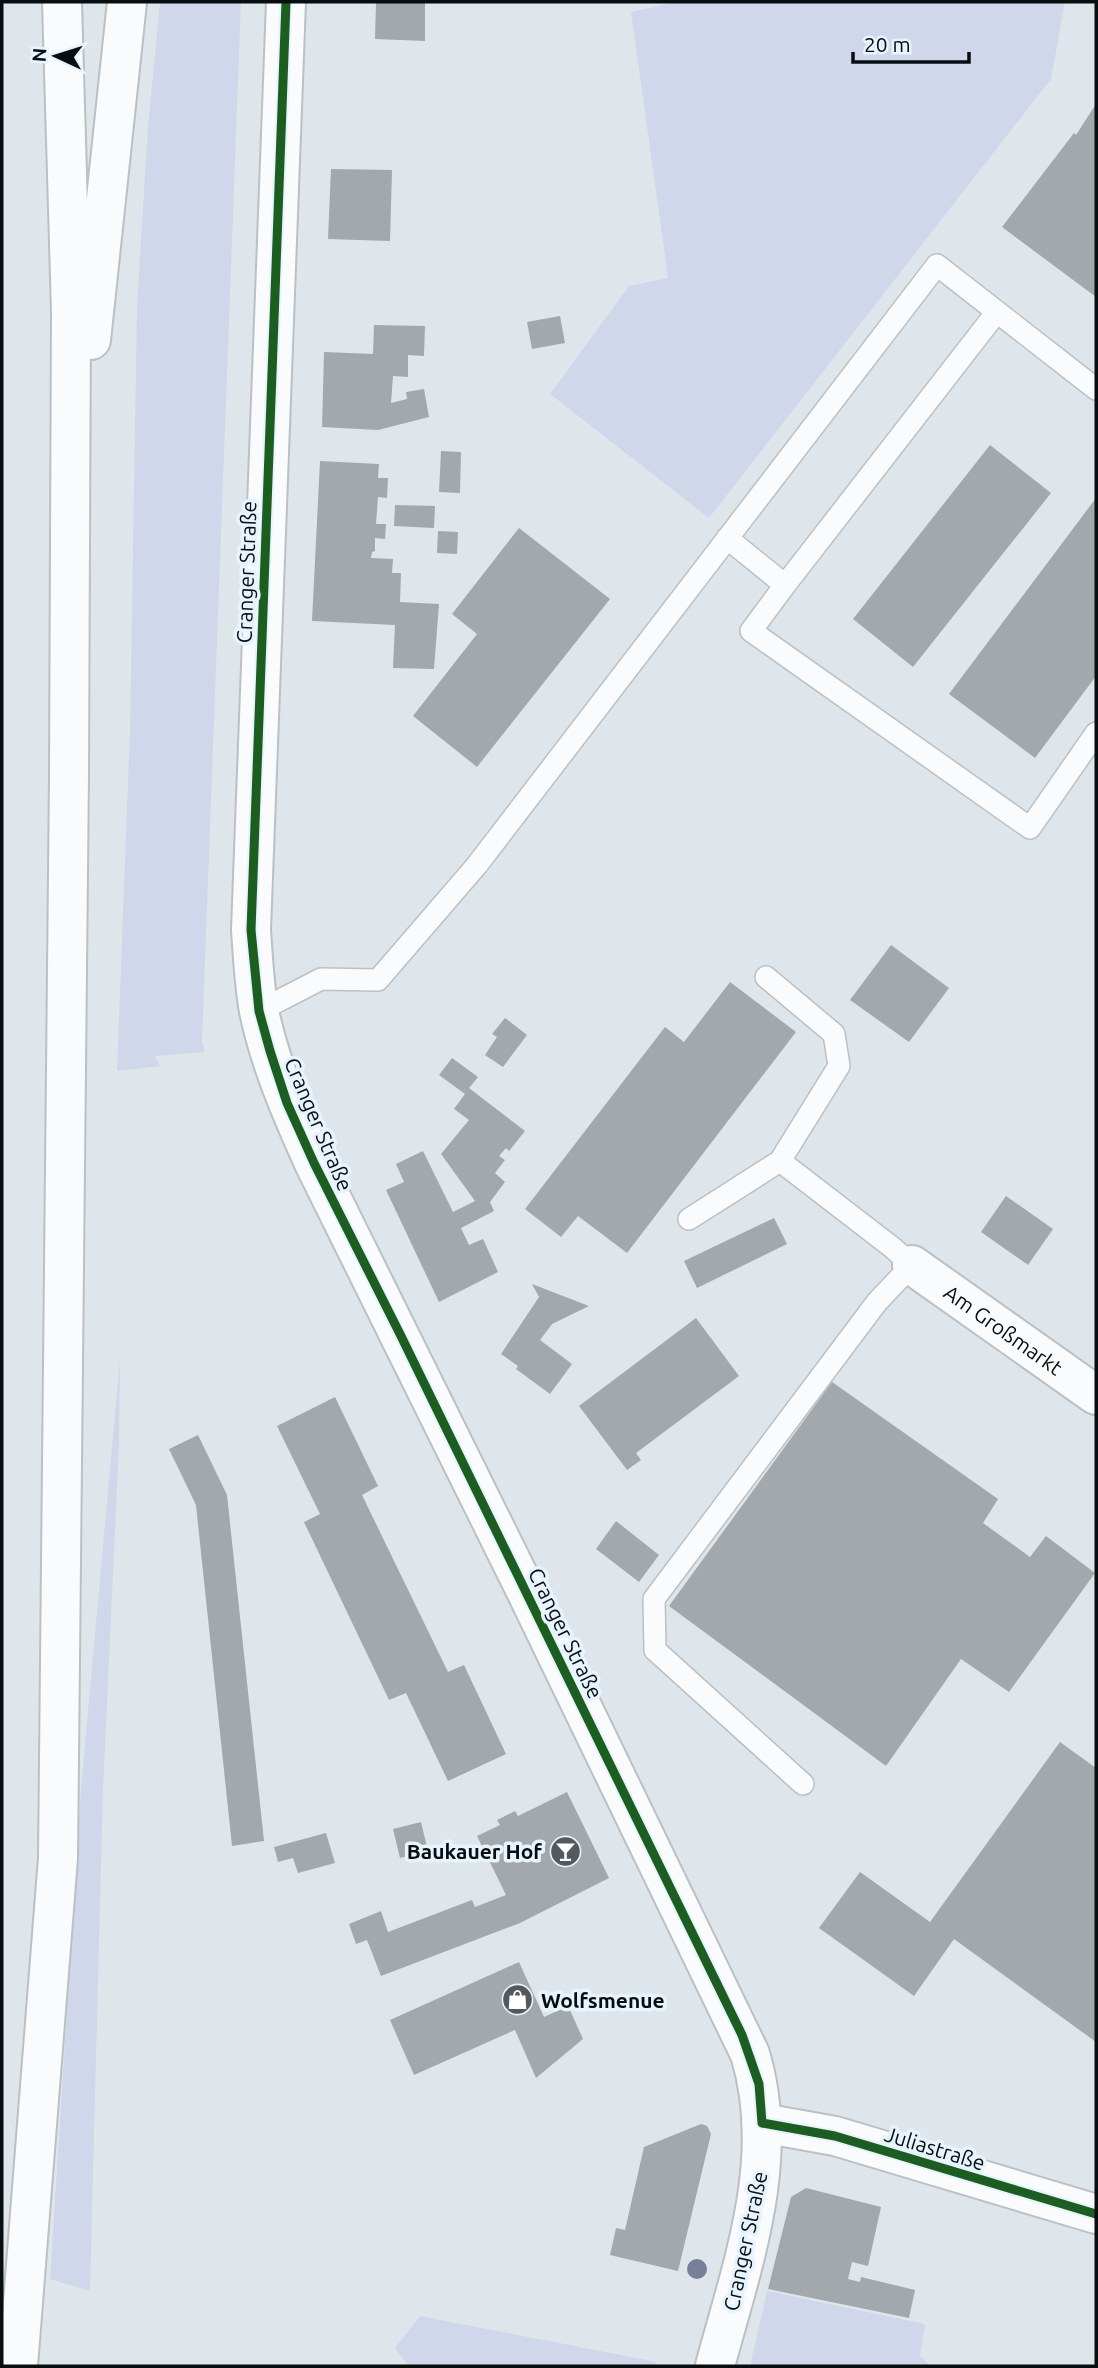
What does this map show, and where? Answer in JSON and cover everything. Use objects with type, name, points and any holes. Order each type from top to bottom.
[{"type":"main road","points":[[18,2366],[58,1858],[71,312],[62,2]]},
{"type":"main road","points":[[69,541],[127,2]]},
{"type":"main road","name":"Cranger Straße","points":[[286,2],[251,916],[254,976],[260,1011],[287,1103],[314,1163],[743,2035],[759,2084],[763,2155],[755,2214],[715,2366]]},
{"type":"main road","name":"Am Großmarkt","points":[[912,1265],[1096,1395]]},
{"type":"main road","name":"Juliastraße","points":[[762,2123],[835,2136],[1096,2214]]},
{"type":"lane","points":[[260,1011],[321,979],[378,980],[477,865],[937,265],[1096,389]]},
{"type":"lane","points":[[996,313],[751,631],[1030,828],[1096,733]]},
{"type":"lane","points":[[727,538],[785,585]]},
{"type":"lane","points":[[690,1219],[780,1161],[839,1066],[834,1034],[766,977]]},
{"type":"lane","points":[[780,1161],[912,1265],[868,1313],[654,1599],[655,1650],[803,1784]]},
{"type":"shaded area","points":[[160,2],[241,2],[202,1041],[205,1052],[155,1056],[160,1066],[117,1071],[130,729],[137,306],[148,126]]},
{"type":"shaded area","points":[[675,2],[1065,2],[1051,79],[709,518],[550,394],[629,286],[668,278],[631,12]]},
{"type":"shaded area","points":[[120,1359],[119,1445],[103,1790],[90,2291],[50,2279],[81,1788]]},
{"type":"shaded area","points":[[767,2291],[925,2324],[920,2356],[931,2366],[750,2366]]},
{"type":"shaded area","points":[[420,2316],[657,2362],[653,2366],[408,2366],[395,2348]]},
{"type":"building","points":[[376,2],[425,2],[425,41],[375,39]]},
{"type":"building","points":[[1096,104],[1096,297],[1002,227],[1074,133],[1076,135]]},
{"type":"building","points":[[331,169],[392,170],[390,241],[328,239]]},
{"type":"building","points":[[560,316],[565,343],[532,349],[527,322]]},
{"type":"building","points":[[374,325],[425,326],[424,356],[408,355],[408,377],[393,376],[391,403],[407,399],[406,392],[424,389],[429,417],[378,430],[322,427],[324,352],[373,354]]},
{"type":"building","points":[[990,445],[1051,493],[913,667],[853,619]]},
{"type":"building","points":[[441,451],[461,452],[460,493],[439,492]]},
{"type":"building","points":[[320,461],[379,464],[378,478],[388,478],[387,498],[378,497],[376,524],[386,524],[385,539],[375,538],[375,551],[372,552],[371,558],[393,559],[392,573],[401,573],[400,602],[439,604],[434,669],[393,668],[395,625],[312,621]]},
{"type":"building","points":[[1096,498],[1096,676],[1035,758],[949,694]]},
{"type":"building","points":[[395,505],[435,506],[434,528],[394,526]]},
{"type":"building","points":[[519,528],[610,599],[477,767],[413,716],[477,634],[452,614]]},
{"type":"building","points":[[438,531],[458,532],[457,554],[437,553]]},
{"type":"building","points":[[891,945],[949,988],[909,1042],[850,1000]]},
{"type":"building","points":[[730,982],[796,1032],[627,1253],[578,1216],[561,1237],[525,1209],[665,1027],[684,1042]]},
{"type":"building","points":[[505,1018],[527,1035],[503,1067],[485,1055],[497,1037],[492,1034]]},
{"type":"building","points":[[452,1058],[478,1077],[469,1088],[525,1131],[509,1151],[506,1148],[499,1156],[505,1160],[495,1173],[505,1182],[490,1202],[494,1211],[461,1228],[469,1245],[483,1239],[498,1272],[439,1302],[386,1190],[404,1182],[396,1164],[423,1151],[453,1212],[475,1201],[441,1154],[469,1120],[454,1109],[465,1094],[439,1075]]},
{"type":"building","points":[[1006,1196],[1053,1229],[1028,1265],[981,1232]]},
{"type":"building","points":[[774,1218],[787,1244],[697,1288],[684,1261]]},
{"type":"building","points":[[532,1284],[589,1306],[552,1324],[540,1340],[572,1364],[550,1394],[516,1369],[518,1366],[501,1354],[539,1297]]},
{"type":"building","points":[[696,1318],[739,1376],[636,1453],[641,1460],[627,1470],[579,1406]]},
{"type":"building","points":[[832,1382],[998,1499],[983,1523],[1030,1557],[1046,1536],[1095,1573],[1009,1692],[961,1659],[886,1766],[669,1606]]},
{"type":"building","points":[[335,1397],[378,1486],[362,1495],[448,1672],[464,1665],[506,1754],[448,1781],[406,1693],[389,1700],[304,1522],[320,1514],[277,1426]]},
{"type":"building","points":[[198,1435],[227,1495],[264,1841],[232,1846],[196,1505],[169,1449]]},
{"type":"building","points":[[616,1521],[659,1555],[639,1582],[596,1549]]},
{"type":"building","points":[[1060,1742],[1096,1768],[1096,2042],[954,1939],[914,1996],[819,1928],[860,1872],[930,1922]]},
{"type":"building","points":[[567,1792],[609,1878],[520,1923],[381,1976],[367,1940],[356,1944],[349,1924],[381,1911],[388,1932],[472,1900],[475,1907],[506,1895],[477,1836],[500,1825],[497,1820],[515,1811],[518,1816]]},
{"type":"building","points":[[421,1822],[428,1851],[400,1858],[393,1829]]},
{"type":"building","points":[[326,1833],[335,1863],[298,1873],[293,1858],[278,1862],[274,1847]]},
{"type":"building","points":[[519,1962],[544,2017],[568,2006],[583,2039],[536,2078],[515,2030],[414,2075],[390,2020]]},
{"type":"building","points":[[701,2124],[707,2126],[711,2134],[678,2271],[610,2255],[616,2228],[625,2230],[644,2147]]},
{"type":"building","points":[[806,2188],[881,2207],[868,2266],[852,2262],[848,2279],[860,2282],[861,2277],[915,2290],[909,2318],[768,2289],[791,2197]]},
{"type":"cycle path","points":[[286,2],[251,930],[259,1011],[287,1103],[742,2035],[759,2084],[762,2123],[835,2136],[1096,2214]]},
{"type":"place","name":"Baukauer Hof","points":[[565,1851]]},
{"type":"place","name":"Wolfsmenue","points":[[518,2000]]}]
